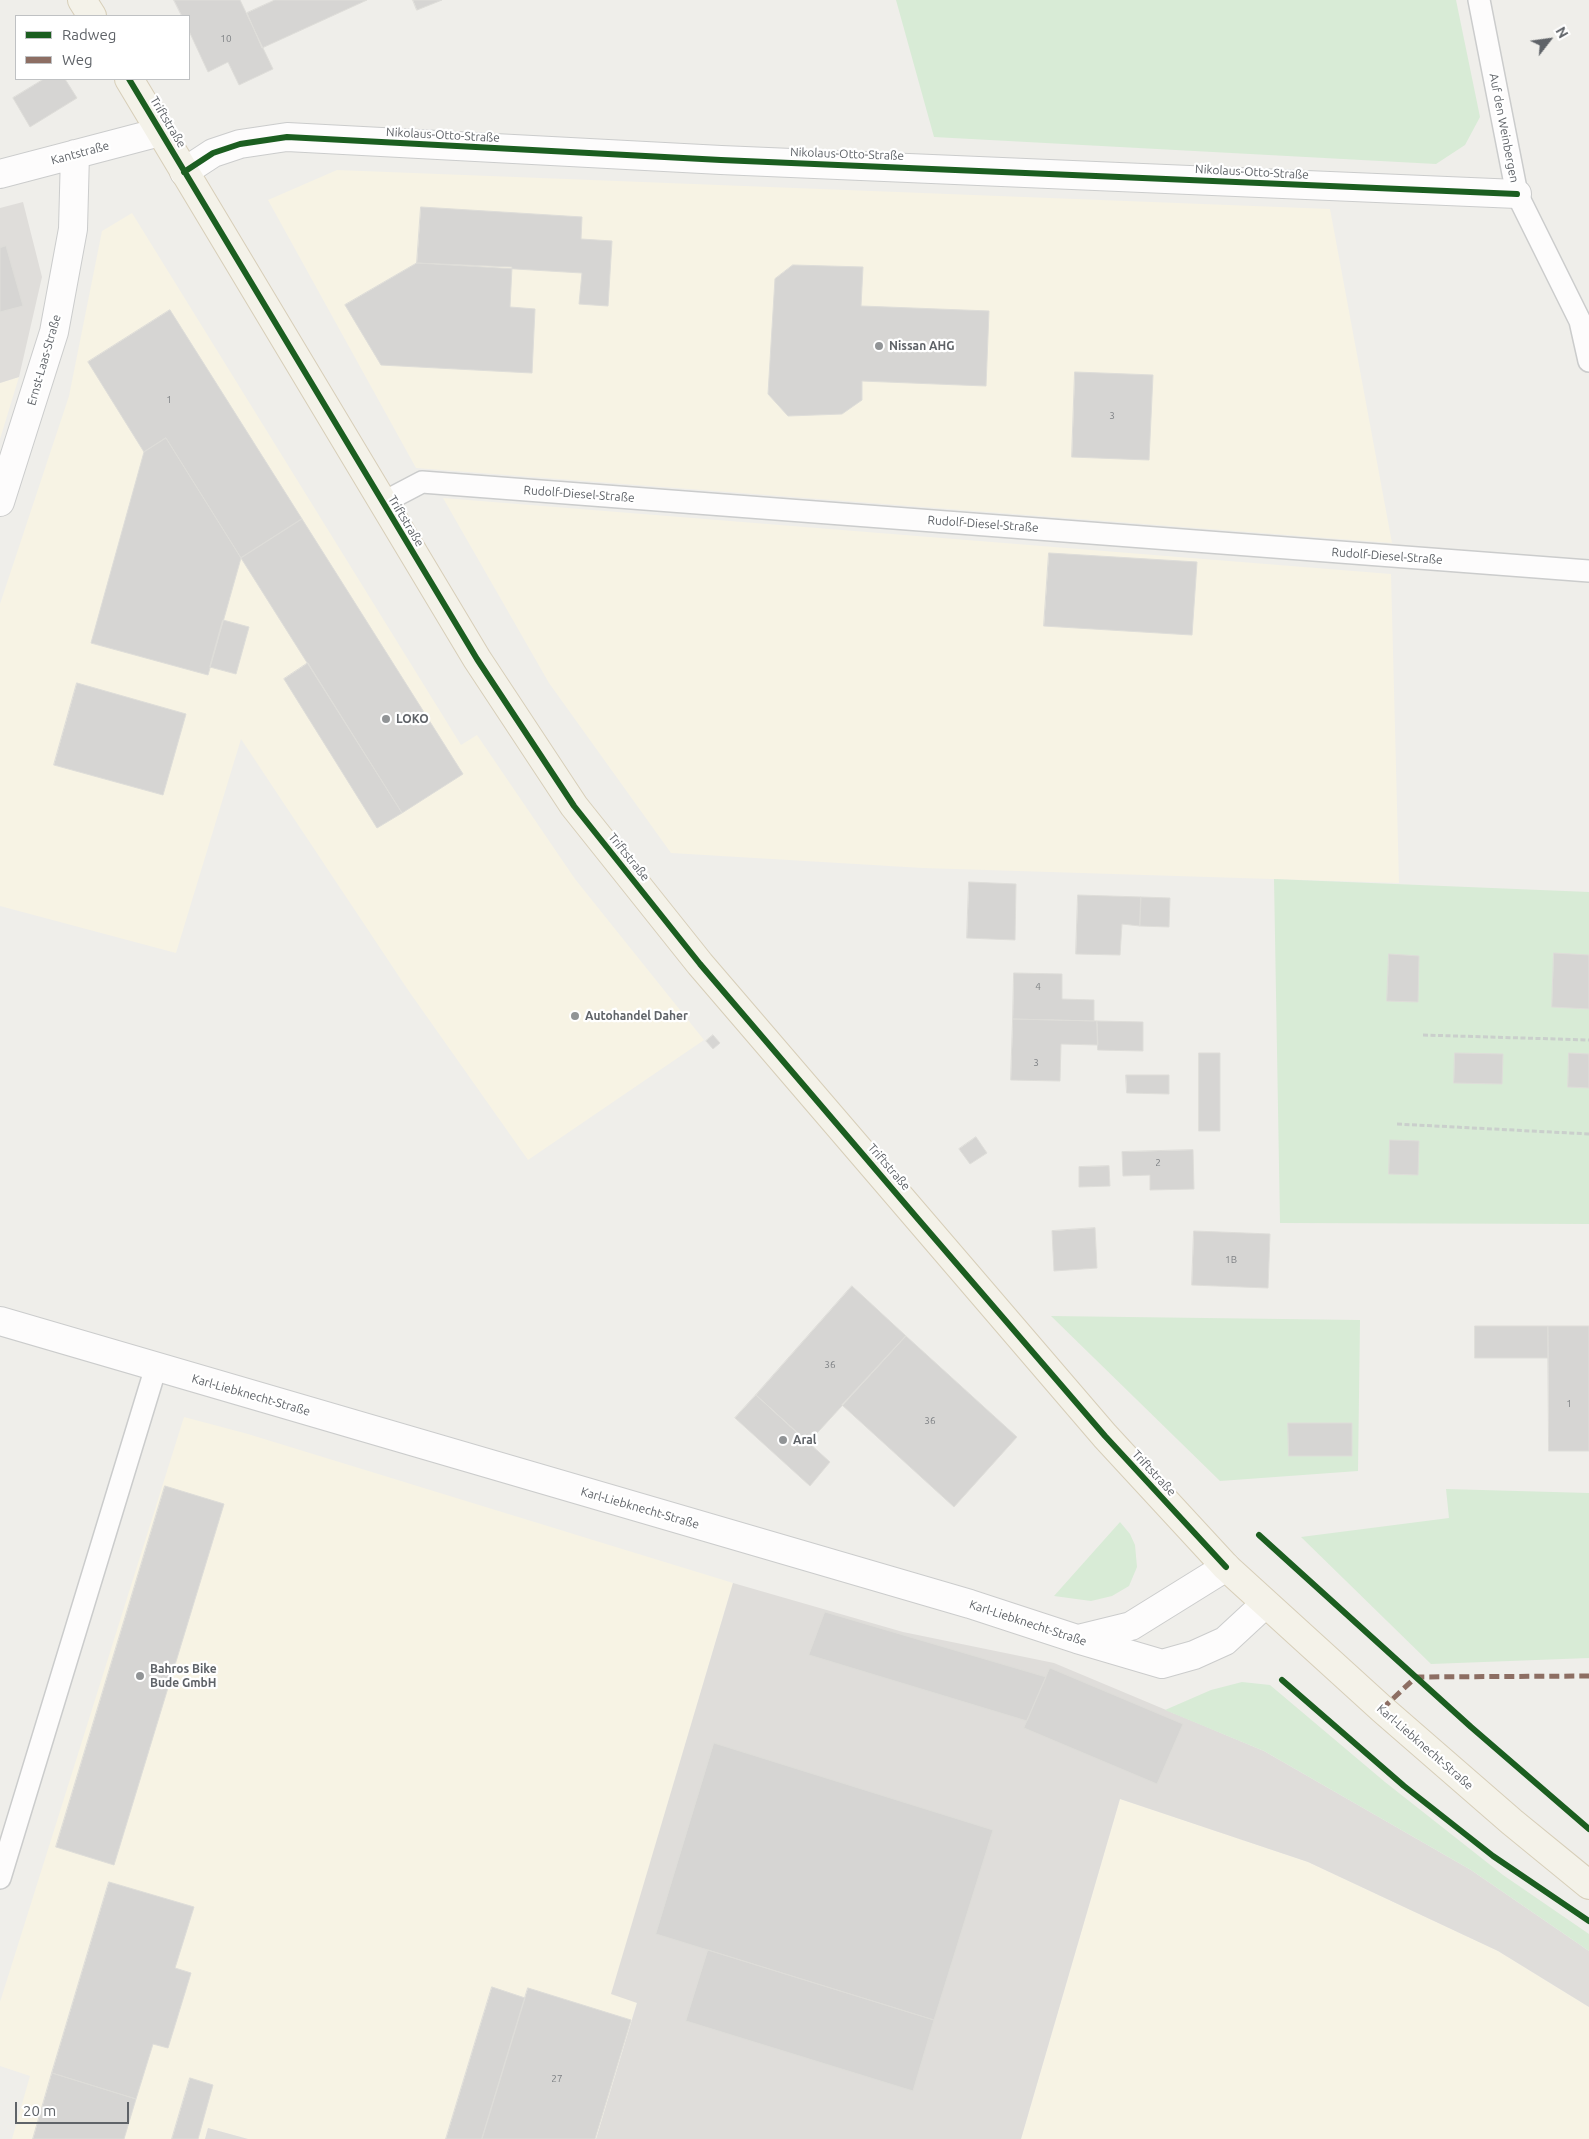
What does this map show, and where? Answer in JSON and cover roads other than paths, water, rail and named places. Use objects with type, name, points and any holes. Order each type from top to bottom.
[{"type":"main road","points":[[82,0],[91,15]]},
{"type":"main road","name":"Triftstraße","points":[[130,80],[477,659],[542,759],[592,829],[700,964],[981,1292],[1105,1436],[1226,1566]]},
{"type":"main road","name":"Karl-Liebknecht-Straße","points":[[1226,1566],[1265,1604],[1504,1816],[1589,1885]]},
{"type":"street","name":"Kantstraße","points":[[0,174],[160,132]]},
{"type":"street","name":"Nikolaus-Otto-Straße","points":[[184,172],[212,153],[231,147],[287,137],[721,160],[1517,194]]},
{"type":"street","name":"Ernst-Laas-Straße","points":[[0,502],[54,332],[73,229],[75,154]]},
{"type":"street","name":"Karl-Liebknecht-Straße","points":[[0,1321],[970,1604],[1162,1664],[1194,1655],[1225,1641],[1265,1604]]},
{"type":"street","points":[[1077,1639],[1131,1626],[1226,1566]]},
{"type":"lane","name":"Auf den Weinbergen","points":[[1479,0],[1517,194],[1580,321],[1589,361]]},
{"type":"lane","name":"Rudolf-Diesel-Straße","points":[[382,503],[422,482],[1589,571]]},
{"type":"lane","points":[[0,1878],[156,1367]]},
{"type":"place","name":"Nissan AHG","points":[[879,346]]},
{"type":"place","name":"LOKO","points":[[386,719]]},
{"type":"place","name":"Autohandel Daher","points":[[575,1016]]},
{"type":"place","name":"Aral","points":[[783,1440]]},
{"type":"place","name":"Bahros Bike Bude GmbH","points":[[140,1676]]}]
